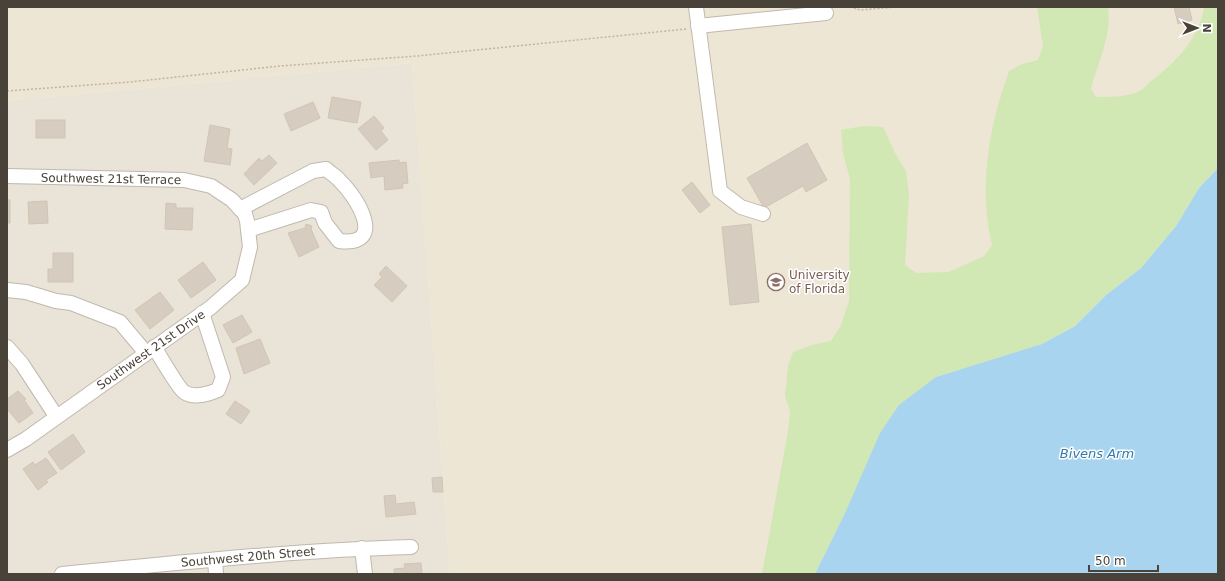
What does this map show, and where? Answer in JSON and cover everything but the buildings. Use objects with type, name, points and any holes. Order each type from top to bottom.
[{"type":"street","points":[[696,7],[720,191],[741,207],[763,214]]},
{"type":"street","points":[[698,28],[826,13]]},
{"type":"street","points":[[326,169],[340,181],[358,205],[364,216],[366,226],[364,234],[358,240],[348,243],[339,242],[325,223],[320,212],[311,210],[245,220],[313,171],[326,169]]},
{"type":"street","name":"Southwest 21st Terrace","points":[[7,176],[184,180],[211,186],[232,200],[245,220]]},
{"type":"street","name":"Southwest 21st Drive","points":[[7,450],[202,313],[242,280],[250,247],[245,220]]},
{"type":"street","points":[[7,290],[26,292],[45,298],[71,303],[120,322],[150,350],[183,392],[193,395],[202,395],[218,390],[223,377],[202,313]]},
{"type":"street","points":[[7,347],[22,364],[56,416]]},
{"type":"street","name":"Southwest 20th Street","points":[[62,574],[362,548],[412,547]]},
{"type":"street","points":[[362,548],[365,574]]},
{"type":"street","points":[[215,560],[216,574]]},
{"type":"path","points":[[850,7],[860,10],[897,7]]},
{"type":"path","points":[[7,91],[130,82],[280,66],[424,55],[682,28],[698,28]]},
{"type":"shaded area","name":"University of Florida","points":[[7,7],[1218,7],[1218,168],[817,567],[815,574],[450,574],[412,63],[7,101]]},
{"type":"shaded area","points":[[412,63],[450,574],[7,574],[7,101]]},
{"type":"green space","points":[[1037,7],[1108,7],[1108,28],[1104,48],[1091,89],[1096,97],[1111,97],[1135,93],[1141,90],[1177,58],[1191,40],[1197,30],[1204,7],[1218,7],[1218,168],[1199,188],[1176,226],[1141,268],[1106,295],[1075,326],[1042,344],[936,377],[846,511],[815,574],[762,574],[788,431],[790,412],[785,396],[788,366],[793,352],[812,345],[831,341],[841,325],[849,301],[850,179],[843,154],[841,130],[864,126],[883,127],[895,153],[906,171],[909,194],[905,265],[916,273],[949,272],[984,256],[992,245],[986,201],[986,179],[991,135],[1009,71],[1022,64],[1038,60],[1043,46]]},
{"type":"water","name":"Bivens Arm","points":[[1218,168],[1218,574],[815,574],[846,511],[880,433],[899,405],[936,377],[1042,344],[1075,326],[1106,295],[1141,268],[1176,226],[1199,188]]},
{"type":"place","name":"University of Florida","points":[[776,282]]}]
